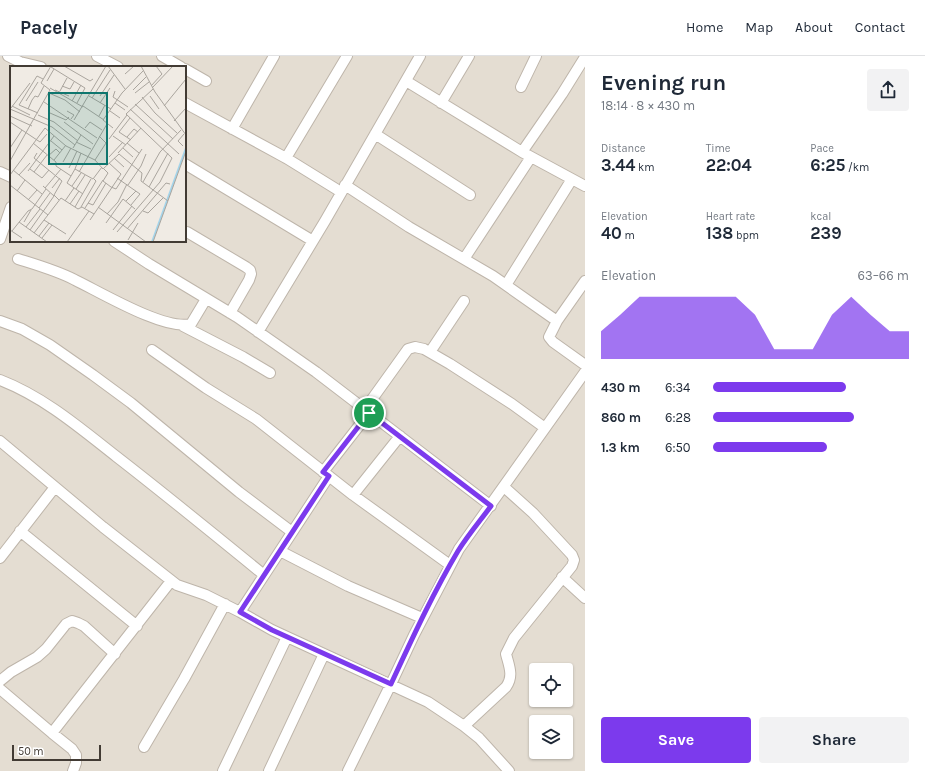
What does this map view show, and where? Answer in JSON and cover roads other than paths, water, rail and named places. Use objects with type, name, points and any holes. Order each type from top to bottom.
[{"type":"street","points":[[8,56],[20,62],[38,66]]},
{"type":"street","points":[[97,56],[116,66]]},
{"type":"street","points":[[162,56],[179,66]]},
{"type":"street","points":[[232,129],[274,56]]},
{"type":"street","points":[[286,158],[347,56]]},
{"type":"street","points":[[258,332],[313,241],[420,56]]},
{"type":"street","points":[[442,103],[469,56]]},
{"type":"street","points":[[520,87],[536,56]]},
{"type":"street","points":[[464,259],[585,57]]},
{"type":"street","points":[[186,70],[206,81]]},
{"type":"street","points":[[406,81],[526,155],[585,186]]},
{"type":"street","points":[[186,104],[343,189],[464,259],[506,285],[557,321]]},
{"type":"street","points":[[375,134],[470,195]]},
{"type":"street","points":[[186,167],[313,241]]},
{"type":"street","points":[[0,172],[10,177]]},
{"type":"street","points":[[506,285],[572,179]]},
{"type":"street","points":[[0,239],[10,210]]},
{"type":"street","points":[[187,232],[250,270],[249,280],[230,313]]},
{"type":"street","points":[[116,242],[230,313],[316,372],[491,506]]},
{"type":"street","points":[[18,259],[74,279],[99,293],[158,319],[184,326],[270,373]]},
{"type":"street","points":[[584,283],[552,328],[549,337],[553,342],[585,364]]},
{"type":"street","points":[[184,326],[191,324],[206,299]]},
{"type":"street","points":[[430,352],[464,301]]},
{"type":"street","points":[[0,320],[22,329],[50,345],[93,375],[131,403],[214,473],[292,532]]},
{"type":"street","points":[[240,612],[292,532],[326,474],[408,349],[415,347],[430,352],[512,404],[545,428]]},
{"type":"street","points":[[152,350],[206,388],[256,419],[353,495],[450,565]]},
{"type":"street","points":[[348,771],[422,618],[459,549],[585,372]]},
{"type":"street","points":[[0,380],[32,394],[57,410],[182,508],[264,575]]},
{"type":"street","points":[[353,495],[400,436]]},
{"type":"street","points":[[0,441],[176,585],[206,595],[287,637],[428,702],[479,738],[509,771]]},
{"type":"street","points":[[0,558],[55,487]]},
{"type":"street","points":[[464,726],[506,687],[510,681],[511,674],[506,654],[514,638],[572,566],[574,560],[572,555],[533,513],[504,487]]},
{"type":"street","points":[[20,531],[137,626]]},
{"type":"street","points":[[280,551],[348,586],[422,618]]},
{"type":"street","points":[[562,577],[585,598]]},
{"type":"street","points":[[52,734],[171,581]]},
{"type":"street","points":[[144,748],[225,604]]},
{"type":"street","points":[[0,681],[11,672],[37,657],[46,649],[66,624],[72,621],[84,626],[115,654]]},
{"type":"street","points":[[223,771],[287,637]]},
{"type":"street","points":[[269,771],[324,654]]},
{"type":"street","points":[[0,689],[52,734],[72,749],[76,755],[76,763],[72,771]]}]
